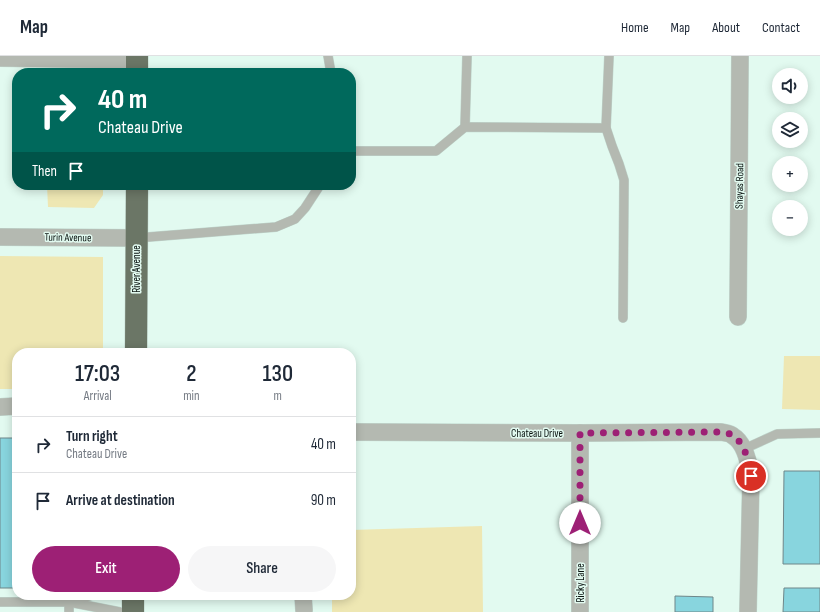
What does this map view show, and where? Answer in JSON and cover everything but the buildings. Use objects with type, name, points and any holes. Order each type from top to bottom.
[{"type":"highway","name":"River Avenue","points":[[136,348],[137,190]]},
{"type":"highway","points":[[133,600],[133,612]]},
{"type":"street","name":"Shayas Road","points":[[738,317],[740,56]]},
{"type":"street","points":[[0,58],[137,63]]},
{"type":"street","name":"Turin Avenue","points":[[0,237],[136,238]]},
{"type":"street","points":[[0,406],[12,406]]},
{"type":"street","name":"Chateau Drive","points":[[356,432],[721,432],[733,435],[744,449],[751,476],[748,612]]},
{"type":"street","name":"Ricky Lane","points":[[580,433],[580,612]]},
{"type":"lane","points":[[328,56],[330,68]]},
{"type":"lane","points":[[465,127],[467,56]]},
{"type":"lane","points":[[609,56],[606,128],[624,180],[623,318]]},
{"type":"lane","points":[[356,151],[436,150],[465,127],[606,128]]},
{"type":"lane","points":[[136,238],[276,227],[295,219],[305,208],[317,190]]},
{"type":"lane","points":[[744,449],[777,434],[820,433]]},
{"type":"lane","points":[[0,602],[46,600]]},
{"type":"lane","points":[[69,600],[69,612]]},
{"type":"lane","points":[[73,600],[120,612]]},
{"type":"shaded area","points":[[47,190],[103,190],[103,195],[94,208],[48,207]]},
{"type":"shaded area","points":[[0,256],[103,257],[103,348],[12,348],[12,389],[0,389]]},
{"type":"shaded area","points":[[784,356],[820,356],[820,410],[782,409]]},
{"type":"shaded area","points":[[482,526],[483,612],[332,612],[332,600],[356,600],[356,530]]},
{"type":"route","points":[[580,523],[580,433],[721,432],[733,435],[739,441],[745,452],[751,476]]}]
